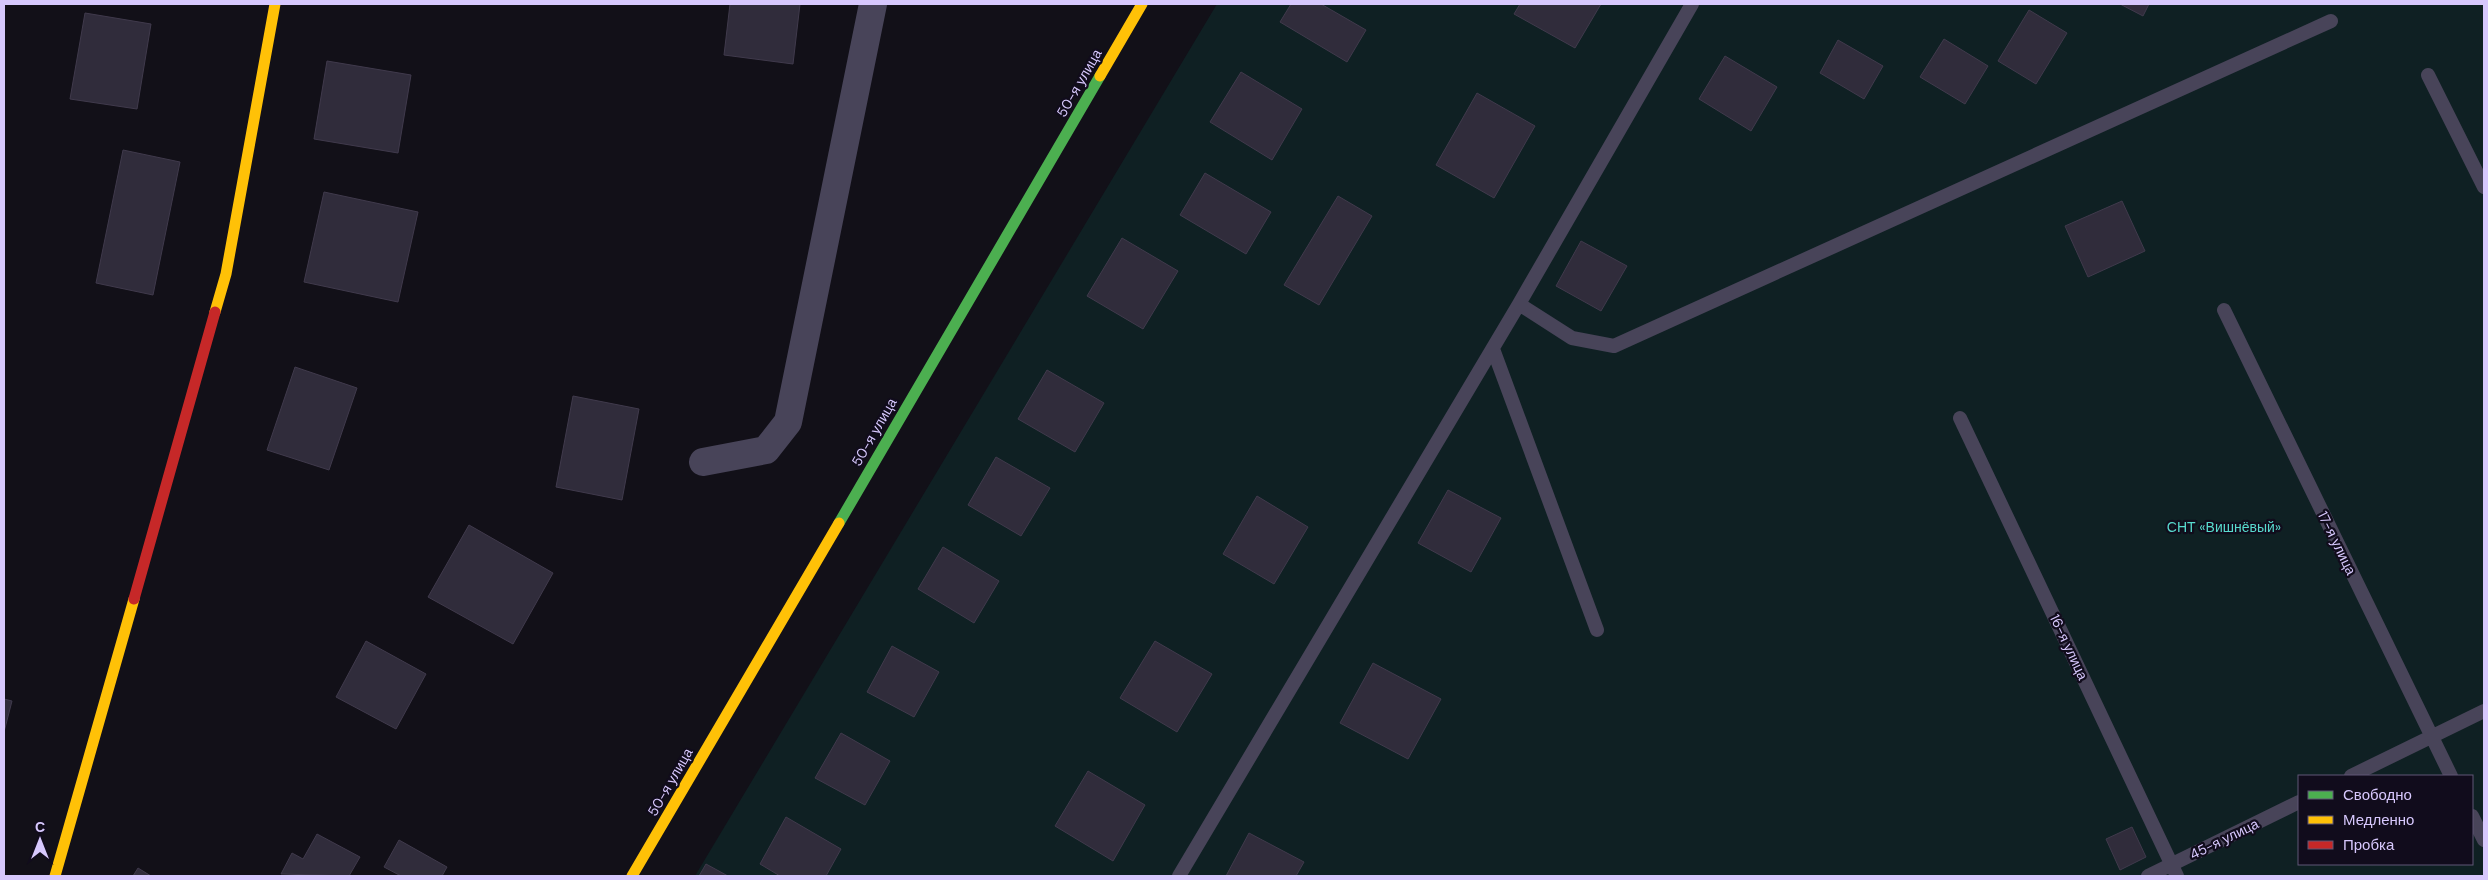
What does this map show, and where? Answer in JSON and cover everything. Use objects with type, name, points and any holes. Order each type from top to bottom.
[{"type":"street","points":[[55,876],[226,274],[275,4]]},
{"type":"street","points":[[703,462],[766,450],[788,422],[874,4]]},
{"type":"street","name":"50-я улица","points":[[632,876],[1142,4]]},
{"type":"lane","points":[[1179,876],[1520,304],[1692,4]]},
{"type":"lane","points":[[1520,304],[1572,338],[1614,346],[2330,21]]},
{"type":"lane","points":[[2428,75],[2484,187]]},
{"type":"lane","name":"17-я улица","points":[[2224,310],[2450,775]]},
{"type":"lane","points":[[1493,349],[1597,630]]},
{"type":"lane","name":"16-я улица","points":[[1960,418],[2174,871]]},
{"type":"lane","points":[[2353,775],[2484,711]]},
{"type":"lane","name":"45-я улица","points":[[2148,876],[2174,871],[2298,803]]},
{"type":"lane","points":[[2473,818],[2484,840]]},
{"type":"green space","name":"СНТ «Вишнёвый»","points":[[1217,4],[2484,4],[2484,876],[695,876]]},
{"type":"building","points":[[730,4],[800,4],[793,64],[724,55]]},
{"type":"building","points":[[1291,4],[1321,4],[1366,30],[1347,62],[1280,22]]},
{"type":"building","points":[[1520,4],[1601,4],[1575,48],[1514,14]]},
{"type":"building","points":[[2120,4],[2149,4],[2143,16]]},
{"type":"building","points":[[2029,10],[2067,33],[2036,84],[1998,61]]},
{"type":"building","points":[[85,13],[151,24],[137,109],[70,99]]},
{"type":"building","points":[[1944,39],[1988,66],[1965,104],[1920,77]]},
{"type":"building","points":[[1838,40],[1883,66],[1864,99],[1820,73]]},
{"type":"building","points":[[1725,56],[1777,87],[1751,131],[1699,99]]},
{"type":"building","points":[[327,61],[411,75],[398,153],[314,139]]},
{"type":"building","points":[[1241,72],[1302,109],[1272,160],[1210,122]]},
{"type":"building","points":[[1477,93],[1535,126],[1494,198],[1436,165]]},
{"type":"building","points":[[123,150],[180,162],[153,295],[96,283]]},
{"type":"building","points":[[1205,173],[1271,212],[1246,254],[1180,215]]},
{"type":"building","points":[[324,192],[418,212],[398,302],[304,282]]},
{"type":"building","points":[[1338,196],[1372,216],[1319,305],[1284,285]]},
{"type":"building","points":[[2122,201],[2145,251],[2088,277],[2065,226]]},
{"type":"building","points":[[1122,238],[1178,271],[1143,329],[1087,296]]},
{"type":"building","points":[[1581,241],[1627,266],[1601,311],[1556,286]]},
{"type":"building","points":[[295,367],[357,388],[329,470],[267,450]]},
{"type":"building","points":[[1047,370],[1104,403],[1075,452],[1018,419]]},
{"type":"building","points":[[573,396],[639,409],[622,500],[556,487]]},
{"type":"building","points":[[996,457],[1050,488],[1021,536],[968,505]]},
{"type":"building","points":[[1448,490],[1501,518],[1471,572],[1418,543]]},
{"type":"building","points":[[1257,496],[1308,527],[1274,584],[1223,554]]},
{"type":"building","points":[[469,525],[553,573],[513,644],[428,597]]},
{"type":"building","points":[[943,547],[999,581],[974,623],[918,589]]},
{"type":"building","points":[[366,641],[426,674],[396,729],[336,697]]},
{"type":"building","points":[[1155,641],[1212,674],[1177,732],[1120,698]]},
{"type":"building","points":[[892,646],[939,672],[914,717],[867,692]]},
{"type":"building","points":[[1373,663],[1441,699],[1408,759],[1340,723]]},
{"type":"building","points":[[4,699],[12,701],[4,732]]},
{"type":"building","points":[[841,733],[890,761],[865,805],[815,778]]},
{"type":"building","points":[[1088,771],[1145,805],[1113,861],[1055,826]]},
{"type":"building","points":[[786,817],[841,849],[826,876],[780,876],[760,864]]},
{"type":"building","points":[[2132,827],[2146,857],[2120,870],[2106,839]]},
{"type":"building","points":[[1249,833],[1304,862],[1296,876],[1226,876]]},
{"type":"building","points":[[317,834],[360,857],[349,876],[281,874],[292,853],[303,859]]},
{"type":"building","points":[[399,840],[447,867],[442,876],[401,876],[384,867]]},
{"type":"building","points":[[706,864],[728,876],[699,876]]},
{"type":"building","points":[[138,868],[151,876],[133,876]]},
{"type":"traffic: fast","points":[[839,523],[1100,76]]},
{"type":"traffic: slow","points":[[215,312],[226,274],[275,4]]},
{"type":"traffic: slow","points":[[1100,76],[1142,4]]},
{"type":"traffic: slow","points":[[632,876],[839,523]]},
{"type":"traffic: slow","points":[[55,876],[134,599]]},
{"type":"traffic: jam","points":[[134,599],[215,312]]}]
